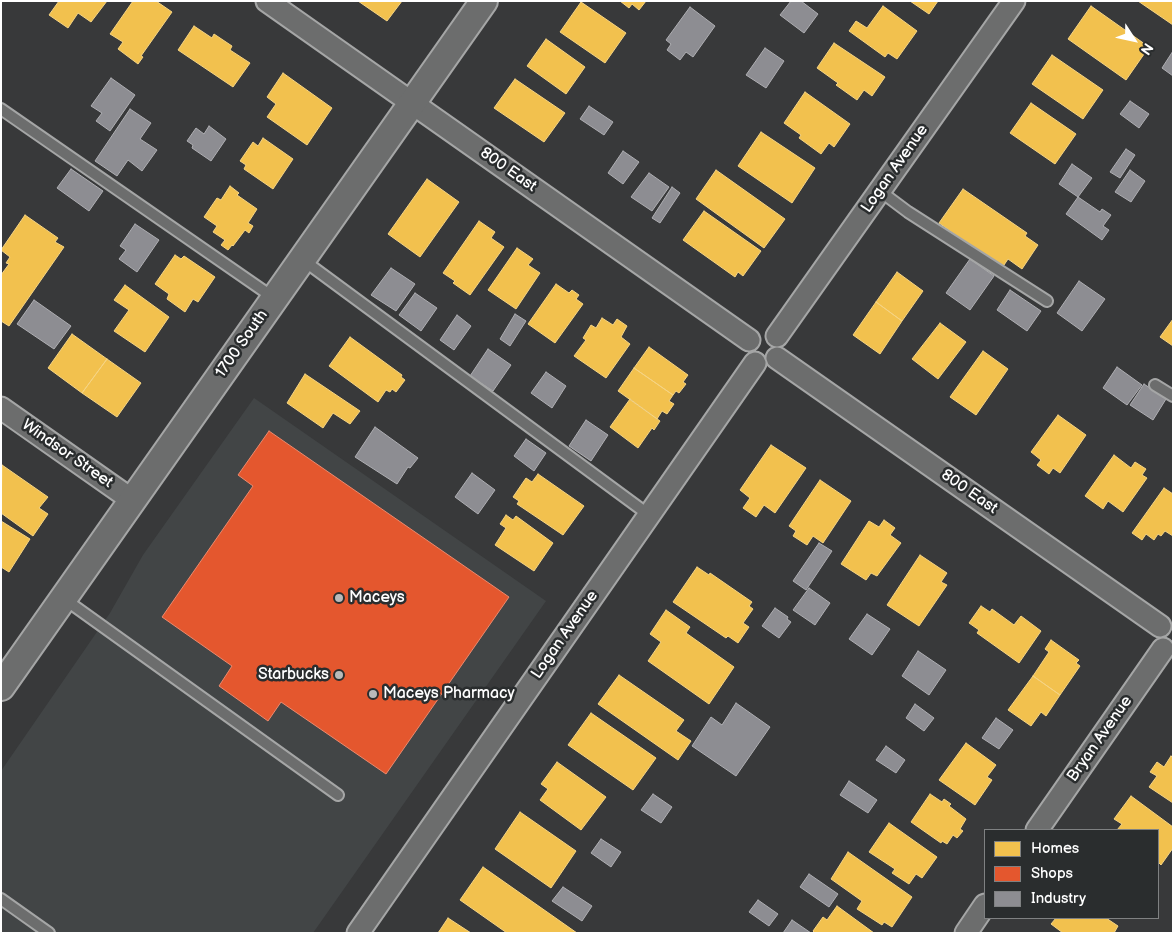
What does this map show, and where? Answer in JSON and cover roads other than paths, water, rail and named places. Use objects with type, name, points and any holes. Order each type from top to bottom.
[{"type":"street","name":"800 East","points":[[267,1],[749,340]]},
{"type":"street","name":"1700 South","points":[[1,687],[484,1]]},
{"type":"street","name":"Logan Avenue","points":[[777,336],[1014,1]]},
{"type":"street","points":[[763,331],[777,336],[781,349],[777,358],[764,365],[755,363],[748,354],[747,344],[753,335],[763,331]]},
{"type":"street","name":"800 East","points":[[777,358],[1166,622]]},
{"type":"street","name":"Logan Avenue","points":[[358,933],[755,363]]},
{"type":"street","name":"Windsor Street","points":[[1,408],[132,500]]},
{"type":"street","points":[[1166,622],[1157,637],[1158,642],[1168,650]]},
{"type":"street","name":"Bryan Avenue","points":[[1038,829],[1168,650]]},
{"type":"street","points":[[966,933],[984,906]]},
{"type":"lane","points":[[1,109],[274,298]]},
{"type":"lane","points":[[880,191],[908,212],[1047,301]]},
{"type":"lane","points":[[302,259],[649,515]]},
{"type":"lane","points":[[1155,385],[1173,396]]},
{"type":"lane","points":[[63,598],[338,795]]},
{"type":"lane","points":[[1,899],[49,933]]},
{"type":"place","name":"Maceys","points":[[339,598]]},
{"type":"place","name":"Starbucks","points":[[339,675]]},
{"type":"place","name":"Maceys Pharmacy","points":[[373,694]]}]
